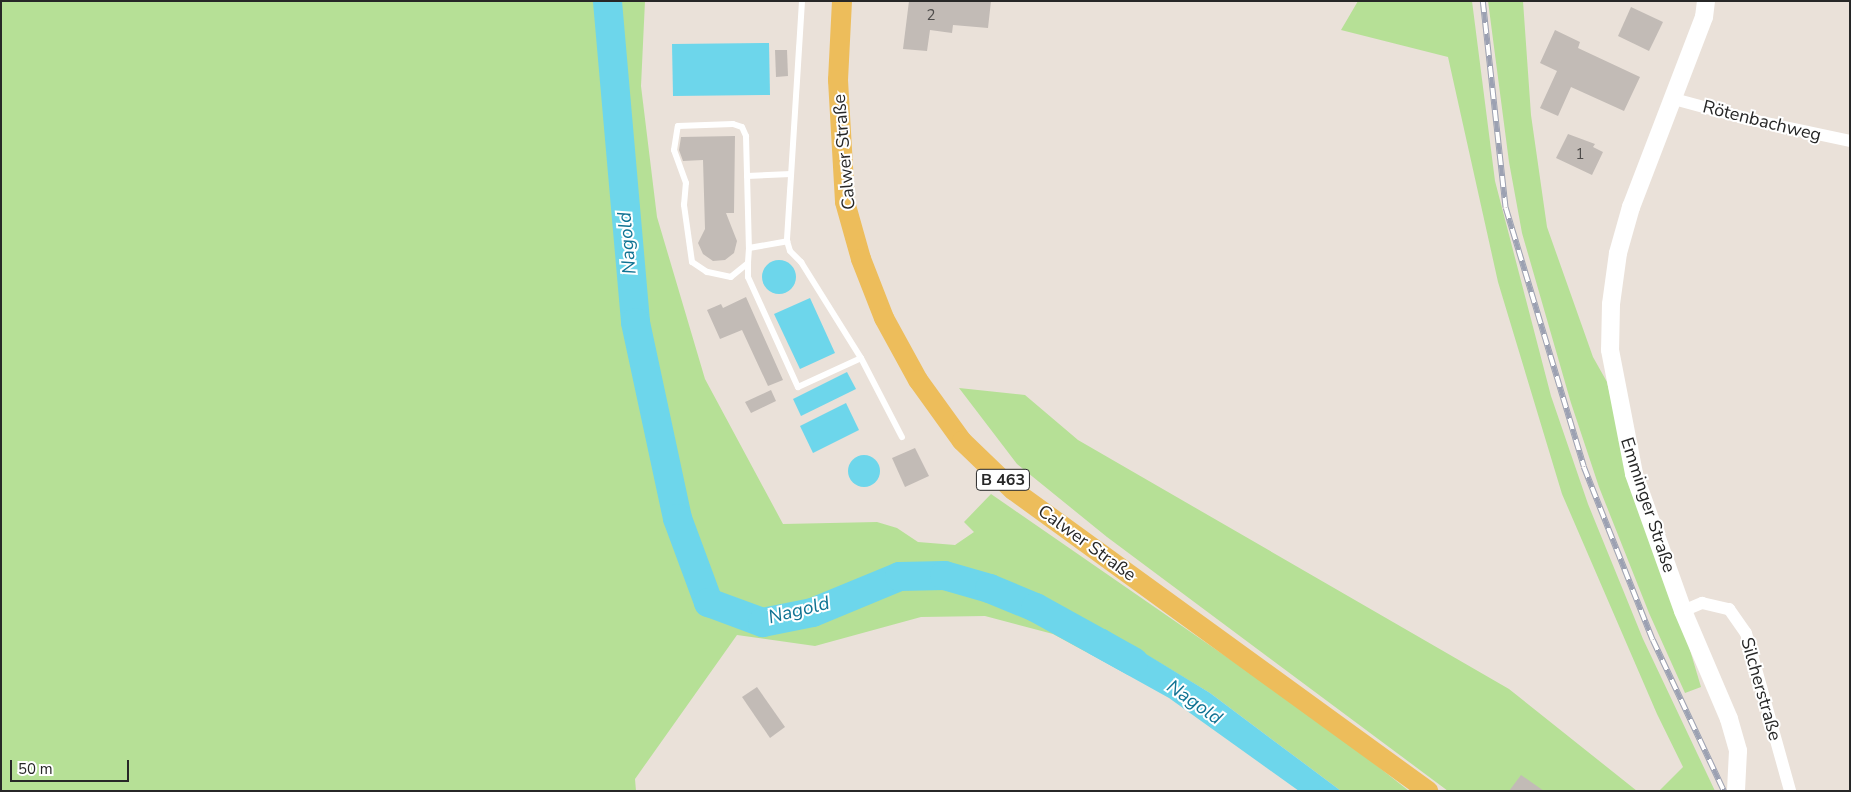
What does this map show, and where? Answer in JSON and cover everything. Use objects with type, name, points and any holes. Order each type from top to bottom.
[{"type":"main road","name":"Calwer Straße","points":[[842,1],[838,80],[845,202],[850,221],[884,318],[918,380],[962,441],[1013,490],[1428,791]]},
{"type":"street","name":"Emminger Straße","points":[[1706,1],[1704,17],[1631,207],[1618,253],[1610,304],[1610,350],[1634,474],[1683,611],[1729,719],[1738,751],[1736,791]]},
{"type":"street","name":"Rötenbachweg","points":[[1674,99],[1752,120],[1850,141]]},
{"type":"street","name":"Silcherstraße","points":[[1683,611],[1702,603],[1730,609],[1746,633],[1790,791]]},
{"type":"lane","points":[[802,1],[787,241],[790,251],[802,262],[861,358],[902,438]]},
{"type":"lane","points":[[748,264],[731,277],[707,272],[692,262],[684,205],[686,183],[674,150],[678,126],[733,124],[742,127],[746,136],[750,248],[748,277],[798,387],[861,358]]},
{"type":"lane","points":[[747,176],[791,174]]},
{"type":"lane","points":[[750,248],[787,241]]},
{"type":"green space","points":[[1,1],[645,1],[641,86],[657,217],[705,379],[783,524],[877,522],[897,528],[918,542],[955,545],[974,532],[964,522],[991,494],[1328,727],[1409,791],[1341,791],[1210,693],[1105,630],[1088,653],[1053,634],[985,616],[921,617],[815,646],[737,635],[635,779],[636,791],[1,791]]},
{"type":"green space","points":[[1358,1],[1472,1],[1495,181],[1551,396],[1588,504],[1643,639],[1715,791],[1659,791],[1683,767],[1657,714],[1562,494],[1498,282],[1448,57],[1341,30]]},
{"type":"green space","points":[[1488,1],[1523,1],[1531,115],[1547,227],[1593,357],[1607,382],[1623,449],[1679,613],[1701,687],[1685,693],[1649,613],[1599,487],[1571,403],[1522,233],[1509,162]]},
{"type":"green space","points":[[959,388],[1025,395],[1078,440],[1509,689],[1637,791],[1448,791],[1107,537],[1017,464]]},
{"type":"water","points":[[769,43],[770,95],[673,96],[672,44]]},
{"type":"water","points":[[779,260],[791,265],[796,277],[791,289],[779,294],[767,289],[762,277],[767,265]]},
{"type":"water","points":[[810,298],[835,353],[800,369],[774,314]]},
{"type":"water","points":[[847,372],[856,389],[801,416],[793,399]]},
{"type":"water","points":[[846,403],[859,430],[813,453],[800,426]]},
{"type":"water","points":[[864,455],[870,456],[875,460],[879,465],[879,477],[875,482],[870,486],[864,487],[858,486],[853,482],[849,477],[848,471],[849,465],[853,460],[858,456]]},
{"type":"water","points":[[1105,629],[1210,693],[1341,791],[1299,791],[1169,698],[1088,653]]},
{"type":"building","points":[[909,1],[991,1],[988,28],[953,25],[952,33],[930,30],[927,51],[903,49]]},
{"type":"building","points":[[1631,7],[1663,22],[1649,51],[1618,36]]},
{"type":"building","points":[[1555,30],[1580,42],[1578,48],[1640,77],[1624,111],[1571,87],[1558,116],[1540,108],[1557,71],[1540,63]]},
{"type":"building","points":[[775,50],[787,50],[788,76],[776,77]]},
{"type":"building","points":[[1568,134],[1595,144],[1593,147],[1603,152],[1592,175],[1556,158]]},
{"type":"building","points":[[735,136],[734,213],[726,213],[737,241],[734,253],[725,260],[713,261],[703,254],[698,243],[705,229],[703,160],[683,161],[679,150],[681,137]]},
{"type":"building","points":[[746,297],[783,380],[768,386],[742,330],[720,339],[707,310],[721,304],[723,308]]},
{"type":"building","points":[[771,390],[776,401],[751,413],[745,402]]},
{"type":"building","points":[[915,448],[929,476],[905,487],[892,458]]},
{"type":"building","points":[[757,687],[785,727],[770,738],[742,697]]},
{"type":"building","points":[[1521,775],[1544,791],[1509,791]]},
{"type":"waterway","name":"Nagold","points":[[607,1],[635,322],[677,518],[708,602],[762,622],[812,612],[899,576],[944,575],[989,588],[1035,607],[1133,661]]},
{"type":"railway","points":[[1483,1],[1506,208],[1584,467],[1653,640],[1724,791]]}]
